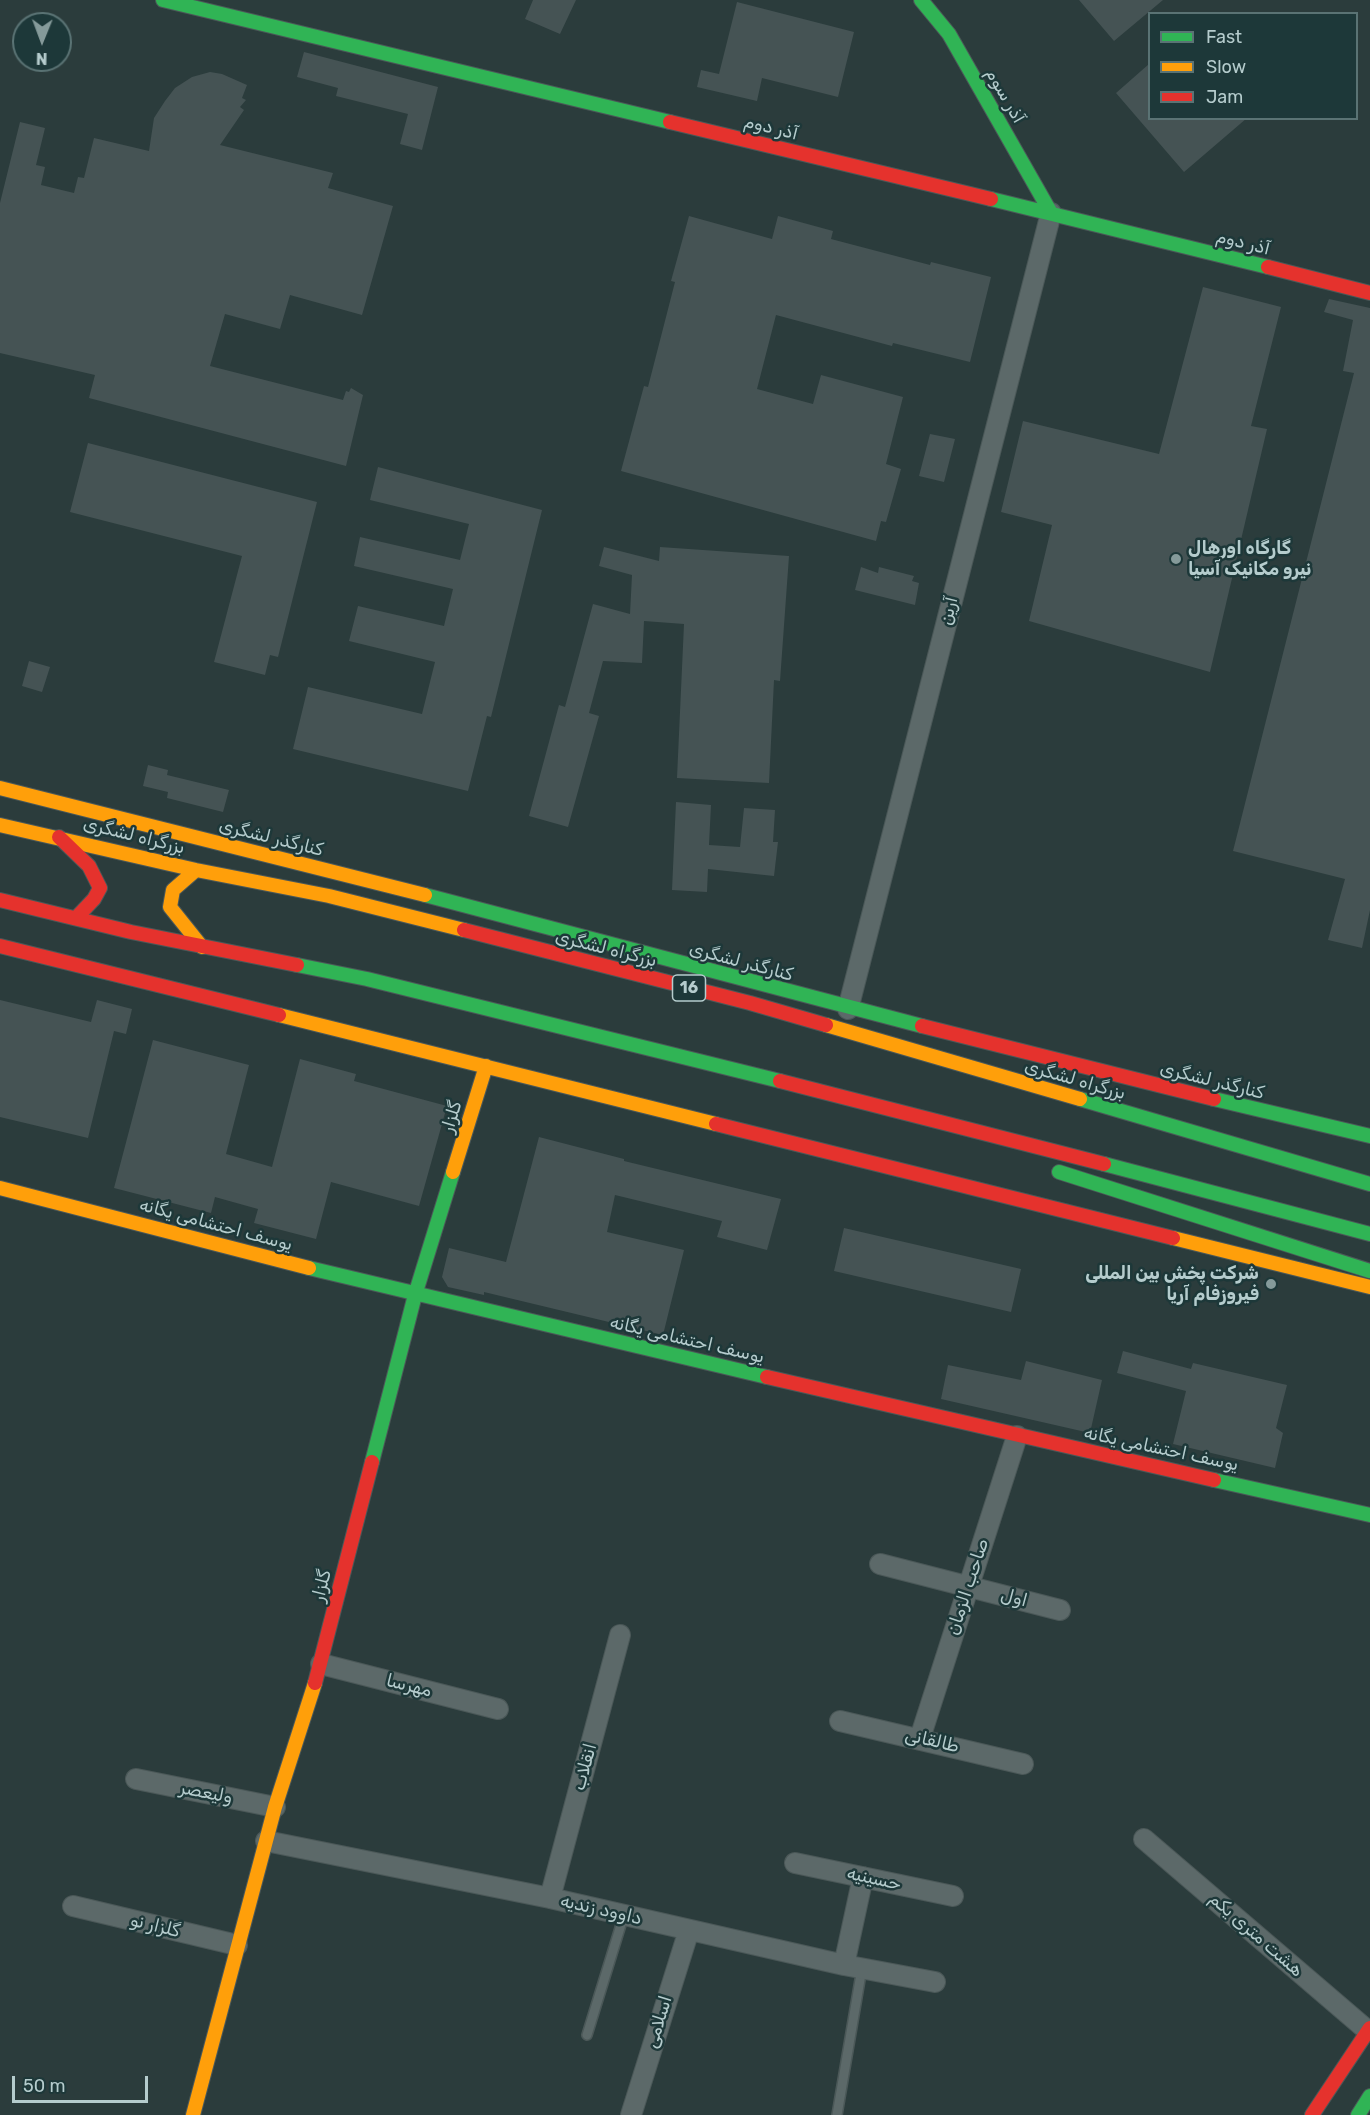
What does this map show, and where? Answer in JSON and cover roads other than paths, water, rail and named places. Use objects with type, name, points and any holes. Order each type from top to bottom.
[{"type":"main road","name":"آذر دوم","points":[[162,0],[1051,213],[1370,294]]},
{"type":"main road","name":"آذر سوم","points":[[921,0],[949,34],[1051,213]]},
{"type":"main road","name":"کنارگذر لشگری","points":[[0,788],[468,907],[848,1009],[1210,1099],[1370,1136]]},
{"type":"main road","name":"بزرگراه لشگری","points":[[0,825],[57,836],[196,870],[329,896],[750,1003],[1370,1184]]},
{"type":"main road","points":[[57,836],[90,865],[97,876],[100,888],[94,899],[76,918]]},
{"type":"main road","points":[[196,870],[173,890],[170,907],[202,947]]},
{"type":"main road","points":[[0,900],[202,947],[367,979],[954,1124],[1370,1234]]},
{"type":"main road","points":[[0,946],[187,995],[486,1066],[1370,1287]]},
{"type":"main road","name":"گلزار","points":[[193,2115],[275,1807],[321,1664],[415,1295],[486,1066]]},
{"type":"main road","points":[[954,1124],[1019,1158]]},
{"type":"main road","points":[[1049,1169],[1370,1271]]},
{"type":"main road","name":"یوسف احتشامی یگانه","points":[[0,1188],[415,1295],[1017,1436],[1370,1515]]},
{"type":"main road","points":[[1312,2115],[1369,2029]]},
{"type":"main road","points":[[1358,2115],[1370,2096]]},
{"type":"street","name":"آرین","points":[[848,1009],[1051,213]]},
{"type":"street","name":"صاحب الزمان","points":[[920,1738],[1017,1436]]},
{"type":"street","name":"اول","points":[[880,1564],[1060,1610]]},
{"type":"street","name":"انقلاب","points":[[550,1898],[620,1635]]},
{"type":"street","name":"مهرسا","points":[[321,1664],[498,1709]]},
{"type":"street","name":"طالقانی","points":[[840,1721],[1023,1764]]},
{"type":"street","name":"ولیعصر","points":[[136,1779],[275,1807]]},
{"type":"street","name":"هشت متری یکم","points":[[1144,1839],[1369,2029]]},
{"type":"street","name":"داوود زندیه","points":[[266,1841],[550,1898],[853,1967],[935,1982]]},
{"type":"street","name":"حسینیه","points":[[795,1863],[953,1896]]},
{"type":"street","points":[[853,1967],[863,1877]]},
{"type":"street","name":"گلزار نو","points":[[74,1906],[237,1945]]},
{"type":"street","name":"اسلامی","points":[[631,2115],[689,1930]]},
{"type":"lane","points":[[587,2034],[624,1915]]},
{"type":"lane","points":[[837,2115],[853,1967]]},
{"type":"place","name":"گارگاه اورهال نیرو مکانیک آسیا","points":[[1176,559]]},
{"type":"place","name":"شرکت پخش بین المللی فیروزفام آریا","points":[[1271,1284]]}]
